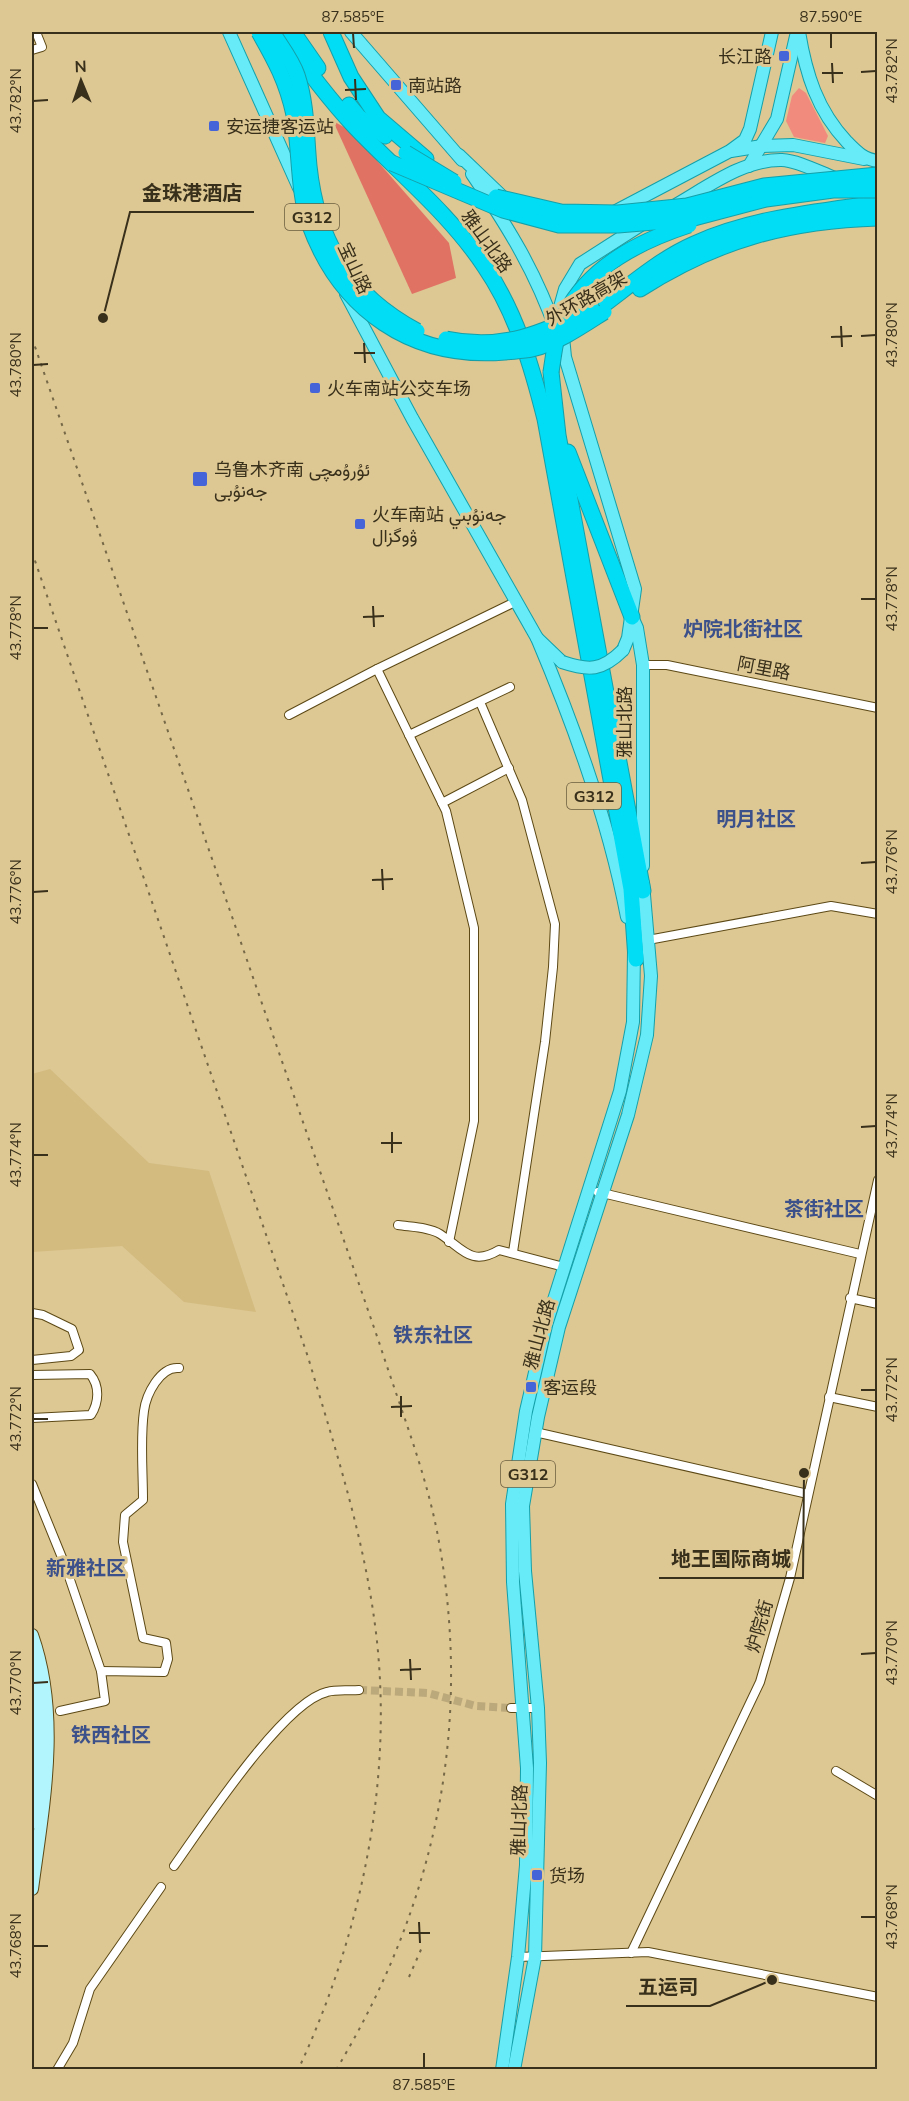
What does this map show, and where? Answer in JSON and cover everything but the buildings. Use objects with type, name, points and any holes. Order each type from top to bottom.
[{"type":"highway","name":"外环路高架","points":[[260,32],[284,76],[294,116],[308,222],[330,267],[351,298],[386,327],[423,344],[468,352],[532,349],[564,336],[672,269],[713,249],[776,230],[878,218]]},
{"type":"highway","name":"外环路高架","points":[[272,32],[297,74],[306,116],[309,168],[319,212],[335,257],[357,288],[393,318],[423,334],[458,341],[492,342],[528,338],[606,303],[663,261],[693,244],[742,225],[878,203]]},
{"type":"highway","name":"雅山北路","points":[[280,32],[312,77],[355,127],[446,218],[486,268],[531,363],[545,419],[631,889],[636,959]]},
{"type":"highway","points":[[293,32],[318,69],[359,117],[455,183],[506,201],[561,212],[618,213],[687,206],[764,186],[878,175]]},
{"type":"highway","points":[[331,32],[351,77],[378,118],[408,150]]},
{"type":"highway","points":[[392,163],[503,210],[559,225],[618,225],[690,219],[766,199],[833,190],[878,191]]},
{"type":"highway","points":[[643,891],[556,416],[551,372],[555,345],[565,315],[582,289],[630,248],[669,231],[766,199]]},
{"type":"highway","points":[[556,416],[632,617]]},
{"type":"main road","name":"G312","points":[[351,32],[459,155],[518,242],[546,301],[632,576],[635,589],[632,617]]},
{"type":"main road","points":[[459,155],[523,213],[551,223],[586,224],[605,217],[730,152],[745,140],[752,124],[772,32]]},
{"type":"main road","points":[[798,32],[809,81],[821,108],[833,127],[864,159]]},
{"type":"main road","points":[[749,166],[777,119],[798,32]]},
{"type":"main road","name":"宝山路","points":[[230,34],[345,292],[412,418],[517,601]]},
{"type":"main road","points":[[752,124],[762,146],[783,160],[878,191]]},
{"type":"main road","points":[[730,152],[762,146],[793,145],[878,162]]},
{"type":"main road","points":[[565,357],[560,307],[565,289],[580,264],[609,243],[749,166],[783,160]]},
{"type":"main road","name":"G312","points":[[517,601],[537,638]]},
{"type":"main road","points":[[537,638],[562,662],[579,668],[599,668],[610,663],[623,650],[632,617]]},
{"type":"main road","name":"雅山北路","points":[[514,2070],[535,1957],[540,1763],[538,1708],[525,1571],[523,1506],[535,1432],[559,1327],[628,1115],[647,1035],[651,976],[643,891],[643,665],[637,628],[632,617]]},
{"type":"main road","name":"雅山北路","points":[[502,2070],[518,1957],[526,1854],[527,1768],[517,1708],[512,1504],[526,1411],[546,1325],[620,1092],[633,1023],[636,959],[622,892],[594,795],[559,688],[537,638]]},
{"type":"main road","points":[[32,1635],[44,1688],[48,1738],[46,1778],[32,1889]]},
{"type":"main road","points":[[32,1667],[38,1712],[39,1743],[32,1823]]},
{"type":"street","points":[[32,50],[42,47],[36,32]]},
{"type":"street","points":[[289,715],[517,601]]},
{"type":"street","name":"阿里路","points":[[643,665],[667,665],[878,708]]},
{"type":"street","points":[[377,669],[442,804],[474,928],[474,1120],[449,1242]]},
{"type":"street","points":[[409,735],[510,687]]},
{"type":"street","points":[[480,702],[522,800],[555,924],[553,967],[544,1042],[513,1252]]},
{"type":"street","points":[[442,804],[509,768]]},
{"type":"street","points":[[648,940],[831,906],[878,914]]},
{"type":"street","name":"炉院街","points":[[631,1953],[760,1682],[790,1578],[850,1298],[878,1180]]},
{"type":"street","points":[[588,1190],[860,1254]]},
{"type":"street","points":[[398,1225],[439,1233],[463,1252],[475,1257],[489,1256],[499,1250],[564,1267]]},
{"type":"street","points":[[850,1298],[878,1304]]},
{"type":"street","points":[[32,1313],[43,1315],[72,1329],[79,1350],[71,1356],[32,1360]]},
{"type":"street","points":[[101,1671],[164,1672],[168,1659],[166,1643],[143,1638],[123,1542],[125,1515],[143,1500],[144,1409],[158,1378],[165,1370],[179,1368]]},
{"type":"street","points":[[32,1375],[90,1374],[95,1380],[98,1392],[91,1415],[32,1418]]},
{"type":"street","points":[[829,1397],[878,1407]]},
{"type":"street","points":[[535,1432],[808,1494]]},
{"type":"street","points":[[32,1484],[65,1565],[101,1671],[105,1701],[60,1711]]},
{"type":"street","points":[[174,1866],[273,1733],[300,1709],[326,1692],[359,1690]]},
{"type":"street","points":[[517,1708],[538,1708]]},
{"type":"street","points":[[836,1771],[878,1796]]},
{"type":"street","points":[[57,2070],[72,2043],[90,1989],[161,1887]]},
{"type":"street","points":[[518,1957],[648,1952],[878,1997]]},
{"type":"shaded area","points":[[799,88],[806,93],[828,136],[825,143],[794,137],[786,121],[792,96]]},
{"type":"shaded area","points":[[333,121],[351,131],[449,243],[456,278],[412,294]]},
{"type":"shaded area","points":[[50,1069],[149,1163],[209,1171],[256,1312],[184,1302],[122,1246],[32,1252],[32,1074]]},
{"type":"tunnel","points":[[359,1690],[428,1693],[476,1706],[511,1708]]},
{"type":"railway","points":[[32,338],[379,1342],[428,1491],[439,1542],[448,1612],[451,1681],[447,1749],[437,1816],[421,1881],[398,1945],[370,2008],[336,2070]]},
{"type":"railway","points":[[32,552],[308,1357],[347,1489],[370,1591],[380,1682],[380,1739],[376,1796],[368,1852],[356,1909],[340,1964],[321,2018],[298,2070]]},
{"type":"railway","points":[[409,1977],[423,1945]]},
{"type":"place","name":"长江路","points":[[784,56]]},
{"type":"place","name":"南站路","points":[[396,85]]},
{"type":"place","name":"安运捷客运站","points":[[214,126]]},
{"type":"place","name":"金珠港酒店","points":[[103,318]]},
{"type":"place","name":"火车南站公交车场","points":[[315,388]]},
{"type":"place","name":"乌鲁木齐南 ئۇرۇمچى جەنۇبى","points":[[200,479]]},
{"type":"place","name":"火车南站 جەنۇبىي ۋوگزال","points":[[360,524]]},
{"type":"place","name":"客运段","points":[[531,1387]]},
{"type":"place","name":"地王国际商城","points":[[804,1473]]},
{"type":"place","name":"货场","points":[[537,1875]]},
{"type":"place","name":"五运司","points":[[772,1980]]},
{"type":"district","name":"炉院北街社区","points":[[743,628]]},
{"type":"district","name":"明月社区","points":[[756,818]]},
{"type":"district","name":"茶街社区","points":[[824,1208]]},
{"type":"district","name":"铁东社区","points":[[433,1334]]},
{"type":"district","name":"新雅社区","points":[[86,1567]]},
{"type":"district","name":"铁西社区","points":[[111,1734]]}]
